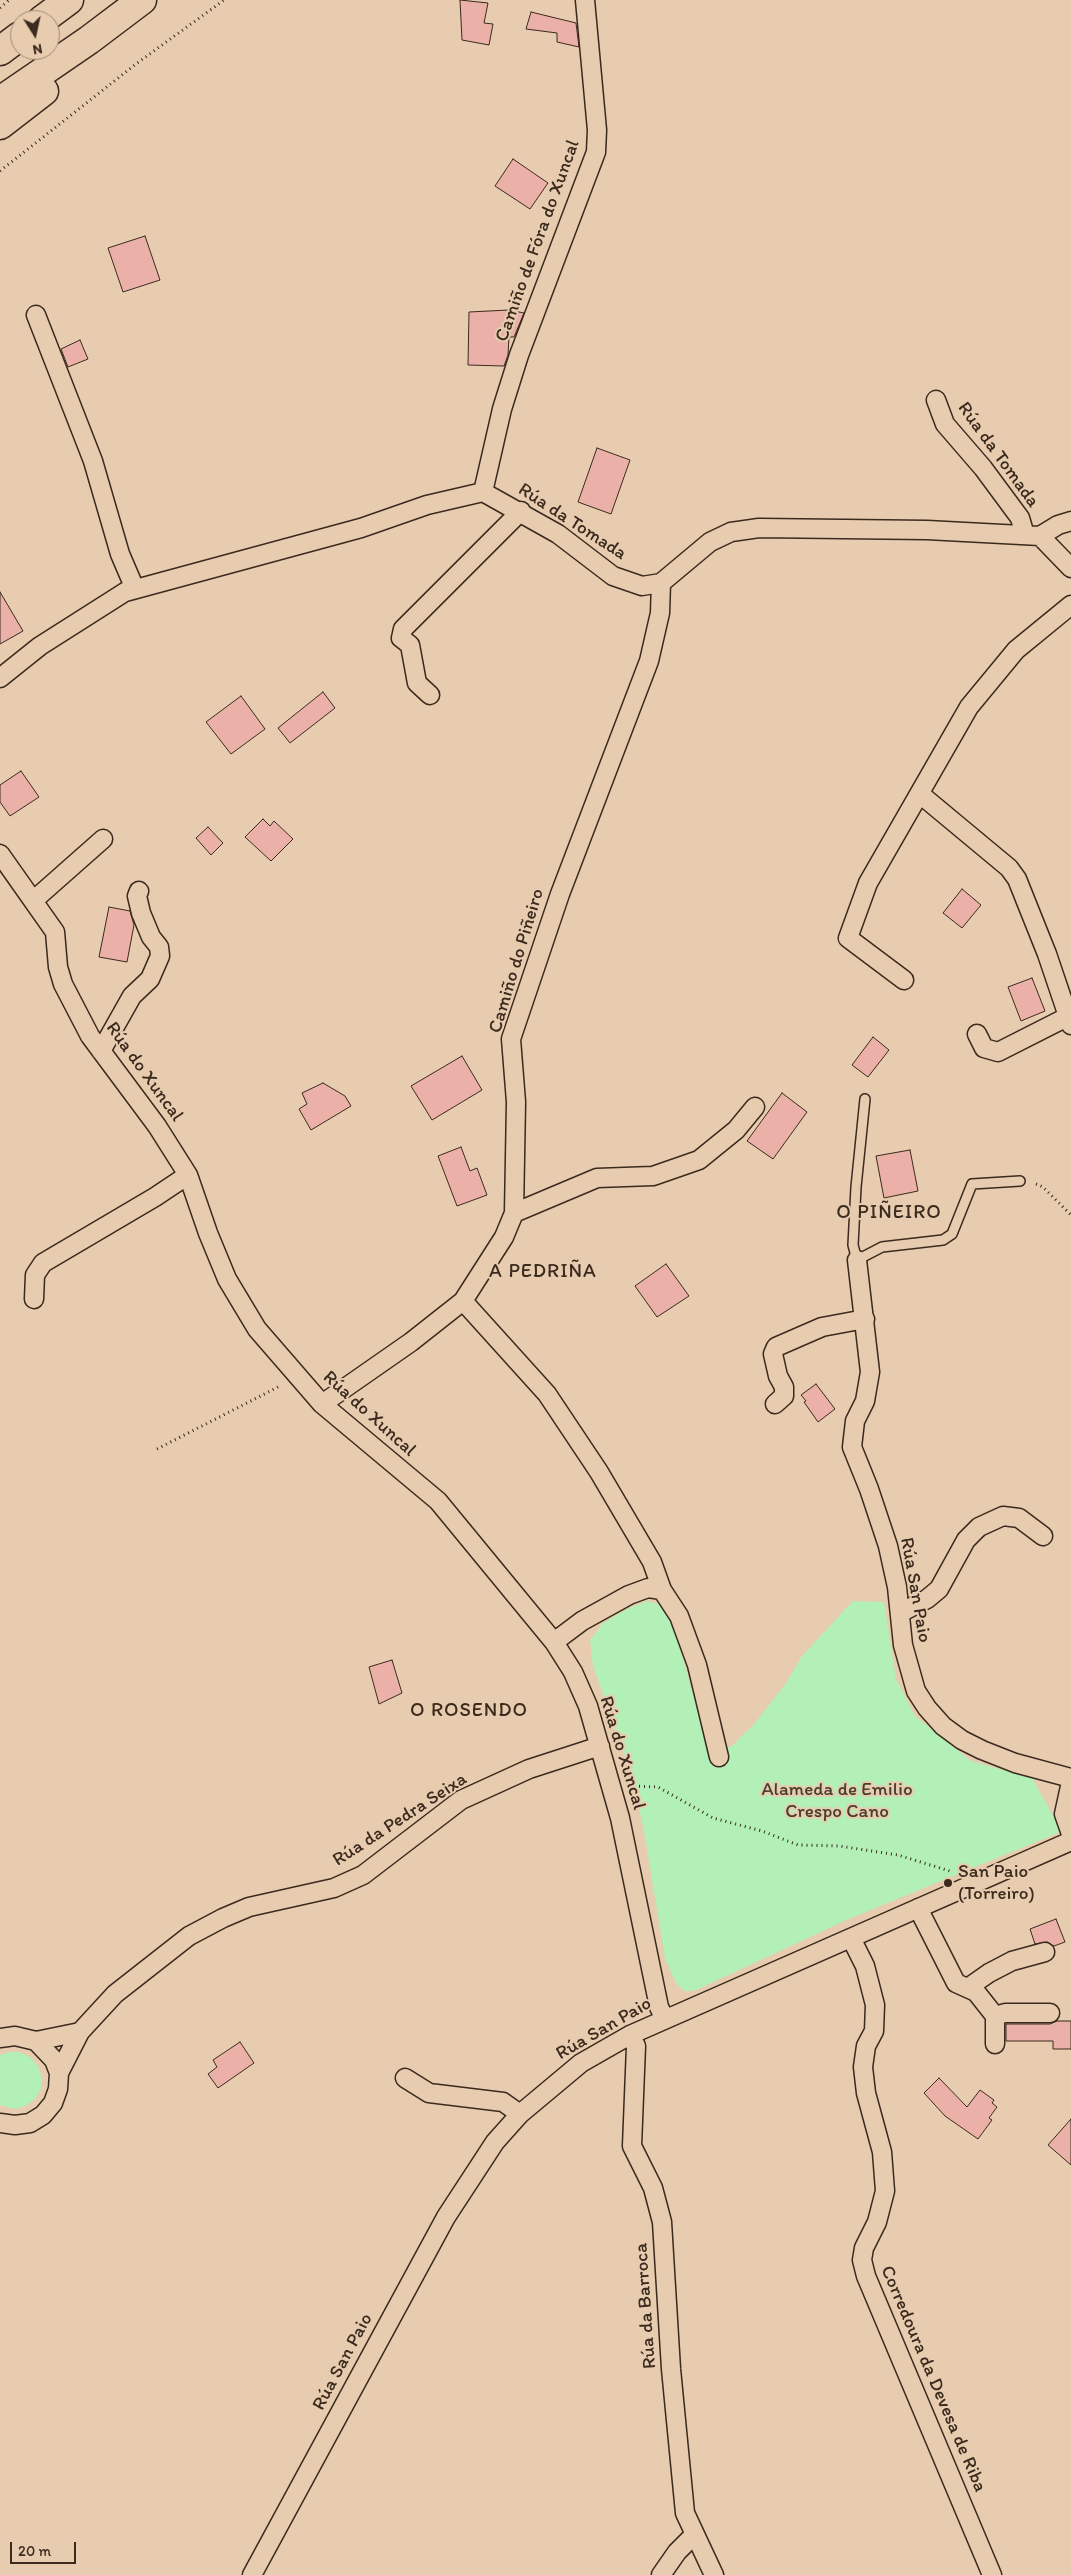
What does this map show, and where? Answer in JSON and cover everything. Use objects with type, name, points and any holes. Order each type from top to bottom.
[{"type":"highway","points":[[56,10],[69,0]]},
{"type":"highway","points":[[0,100],[89,40],[142,0]]},
{"type":"highway","points":[[0,125],[65,74],[89,40]]},
{"type":"street","name":"Camiño de Fóra do Xuncal","points":[[483,492],[502,408],[519,355],[596,152],[598,130],[585,0]]},
{"type":"street","points":[[36,315],[93,461],[120,554],[135,589]]},
{"type":"street","name":"Rúa da Tomada","points":[[936,400],[945,424],[983,468],[1032,536],[1071,568]]},
{"type":"street","name":"Rúa da Tomada","points":[[483,492],[521,511],[558,534],[613,576],[642,586],[661,583],[710,542],[731,532],[759,528],[838,528],[1032,536],[1071,521]]},
{"type":"street","points":[[0,678],[40,646],[125,592],[361,528],[427,506],[483,492]]},
{"type":"street","points":[[430,695],[417,683],[410,645],[401,638],[403,628],[521,511]]},
{"type":"street","name":"Camiño do Piñeiro","points":[[322,1404],[411,1342],[463,1301],[504,1237],[514,1213],[516,1102],[511,1039],[560,894],[649,661],[660,613],[661,583]]},
{"type":"street","points":[[904,980],[848,938],[868,883],[969,707],[1016,650],[1071,605]]},
{"type":"street","points":[[920,794],[1009,868],[1017,879],[1047,954],[1070,1020],[998,1052],[984,1048],[977,1034]]},
{"type":"street","points":[[34,900],[103,839]]},
{"type":"street","name":"Rúa do Xuncal","points":[[0,854],[55,932],[58,967],[63,984],[90,1036],[166,1140],[188,1175],[208,1234],[227,1279],[257,1329],[322,1404],[438,1501],[554,1642],[573,1672],[588,1706],[627,1847],[659,2007],[665,2019]]},
{"type":"street","points":[[101,1051],[132,996],[150,979],[160,956],[159,947],[151,937],[141,913],[137,896],[139,892]]},
{"type":"street","points":[[514,1213],[597,1178],[653,1176],[699,1160],[736,1130],[755,1107]]},
{"type":"street","points":[[34,1299],[35,1275],[44,1264],[188,1175]]},
{"type":"street","name":"Rúa San Paio","points":[[857,1260],[870,1372],[865,1401],[855,1421],[852,1447],[870,1488],[888,1546],[906,1661],[916,1691],[927,1708],[943,1726],[982,1750],[1071,1778]]},
{"type":"street","points":[[463,1301],[547,1394],[599,1472],[652,1562],[662,1590],[679,1616],[697,1665],[719,1757]]},
{"type":"street","points":[[775,1404],[784,1396],[784,1387],[778,1376],[773,1354],[776,1347],[822,1327],[865,1318]]},
{"type":"street","points":[[900,1613],[927,1599],[939,1589],[966,1540],[979,1527],[1003,1516],[1019,1518],[1042,1536]]},
{"type":"street","points":[[554,1642],[582,1621],[629,1595],[648,1588],[662,1590]]},
{"type":"street","name":"Rúa da Pedra Seixa","points":[[0,2123],[15,2125],[30,2123],[43,2115],[56,2096],[59,2073],[80,2032],[115,1994],[198,1932],[249,1907],[334,1888],[363,1875],[460,1800],[529,1769],[600,1746]]},
{"type":"street","points":[[1071,1782],[1064,1806],[1066,1821],[1071,1834]]},
{"type":"street","name":"Rúa San Paio","points":[[252,2575],[446,2217],[495,2142],[520,2114],[581,2064],[630,2035],[1071,1841]]},
{"type":"street","points":[[918,1908],[956,1983],[969,1987],[976,1992],[995,2016],[995,2044]]},
{"type":"street","name":"Corredoura da Devesa de Riba","points":[[851,1938],[865,1966],[875,2005],[874,2031],[866,2046],[863,2067],[866,2093],[882,2152],[885,2191],[877,2222],[864,2248],[862,2260],[870,2285],[992,2575]]},
{"type":"street","points":[[969,1987],[989,1973],[1012,1961],[1045,1952]]},
{"type":"street","points":[[995,2016],[1005,2013],[1050,2013]]},
{"type":"street","points":[[0,2024],[7,2037],[36,2041],[80,2032]]},
{"type":"street","name":"Rúa da Barroca","points":[[630,2035],[636,2046],[632,2146],[653,2188],[662,2222],[671,2369],[685,2514],[714,2575]]},
{"type":"street","points":[[36,2041],[54,2060],[59,2073]]},
{"type":"street","points":[[405,2078],[429,2093],[503,2102],[520,2114]]},
{"type":"street","points":[[661,2575],[677,2552],[694,2534]]},
{"type":"lane","points":[[865,1099],[856,1187],[853,1245],[857,1260],[882,1247],[943,1240],[952,1234],[972,1184],[1020,1181]]},
{"type":"path","points":[[0,8],[9,0]]},
{"type":"path","points":[[0,172],[136,64],[224,0]]},
{"type":"path","points":[[1020,1181],[1032,1182],[1043,1187],[1071,1215]]},
{"type":"path","points":[[157,1449],[299,1377]]},
{"type":"path","points":[[634,1786],[658,1787],[713,1818],[762,1831],[798,1845],[839,1846],[898,1855],[957,1873]]},
{"type":"green space","name":"Alameda de Emilio Crespo Cano","points":[[647,1601],[662,1605],[672,1618],[710,1756],[733,1745],[755,1723],[786,1683],[802,1656],[853,1601],[884,1602],[896,1679],[915,1716],[971,1761],[1032,1778],[1060,1828],[1058,1833],[851,1918],[694,1991],[684,1991],[676,1983],[665,1959],[644,1831],[631,1774],[593,1666],[590,1640],[603,1623],[627,1609]]},
{"type":"green space","points":[[19,2052],[30,2057],[38,2066],[42,2078],[41,2089],[35,2099],[26,2106],[14,2109],[0,2105],[0,2055]]},
{"type":"building","points":[[460,0],[488,3],[484,23],[493,24],[489,45],[462,40]]},
{"type":"building","points":[[531,12],[576,23],[579,47],[557,42],[557,33],[526,29]]},
{"type":"building","points":[[513,159],[548,183],[530,209],[495,186]]},
{"type":"building","points":[[145,236],[160,280],[123,292],[108,248]]},
{"type":"building","points":[[509,310],[524,313],[514,337],[509,337],[508,355],[504,366],[468,365],[469,312]]},
{"type":"building","points":[[80,340],[88,359],[68,367],[61,349]]},
{"type":"building","points":[[597,448],[630,460],[611,514],[578,502]]},
{"type":"building","points":[[0,592],[23,631],[0,644]]},
{"type":"building","points":[[323,692],[335,708],[290,743],[278,728]]},
{"type":"building","points":[[241,696],[265,729],[231,754],[206,722]]},
{"type":"building","points":[[21,771],[39,797],[10,816],[0,802],[0,785]]},
{"type":"building","points":[[263,819],[270,826],[274,821],[293,839],[271,861],[245,837]]},
{"type":"building","points":[[208,827],[223,843],[211,855],[196,838]]},
{"type":"building","points":[[962,889],[981,905],[962,928],[943,913]]},
{"type":"building","points":[[109,907],[130,911],[134,925],[127,962],[99,957]]},
{"type":"building","points":[[1032,978],[1045,1011],[1021,1021],[1008,987]]},
{"type":"building","points":[[873,1037],[889,1050],[868,1077],[852,1065]]},
{"type":"building","points":[[462,1056],[482,1090],[432,1120],[411,1086]]},
{"type":"building","points":[[323,1083],[345,1096],[351,1106],[311,1130],[299,1109],[307,1104],[302,1093]]},
{"type":"building","points":[[782,1093],[807,1112],[773,1159],[747,1141]]},
{"type":"building","points":[[461,1147],[470,1171],[477,1168],[487,1195],[457,1206],[438,1156]]},
{"type":"building","points":[[910,1150],[918,1191],[884,1198],[876,1156]]},
{"type":"building","points":[[666,1264],[689,1296],[657,1317],[635,1286]]},
{"type":"building","points":[[816,1384],[835,1409],[818,1422],[801,1395]]},
{"type":"building","points":[[392,1660],[402,1693],[379,1704],[369,1667]]},
{"type":"building","points":[[1056,1919],[1065,1942],[1054,1946],[1047,1942],[1035,1944],[1030,1929]]},
{"type":"building","points":[[1057,2021],[1071,2021],[1071,2049],[1053,2049],[1053,2041],[1006,2041],[1006,2024],[1050,2024]]},
{"type":"building","points":[[240,2042],[254,2063],[218,2088],[208,2074],[217,2067],[213,2060]]},
{"type":"building","points":[[939,2078],[967,2107],[980,2090],[994,2100],[992,2103],[997,2107],[989,2118],[992,2120],[978,2139],[945,2116],[924,2093]]},
{"type":"building","points":[[1071,2119],[1071,2165],[1048,2145]]},
{"type":"place","name":"San Paio (Torreiro)","points":[[948,1883]]},
{"type":"district","name":"O PIÑEIRO","points":[[889,1213]]},
{"type":"district","name":"A PEDRIÑA","points":[[543,1272]]},
{"type":"district","name":"O ROSENDO","points":[[469,1711]]}]
